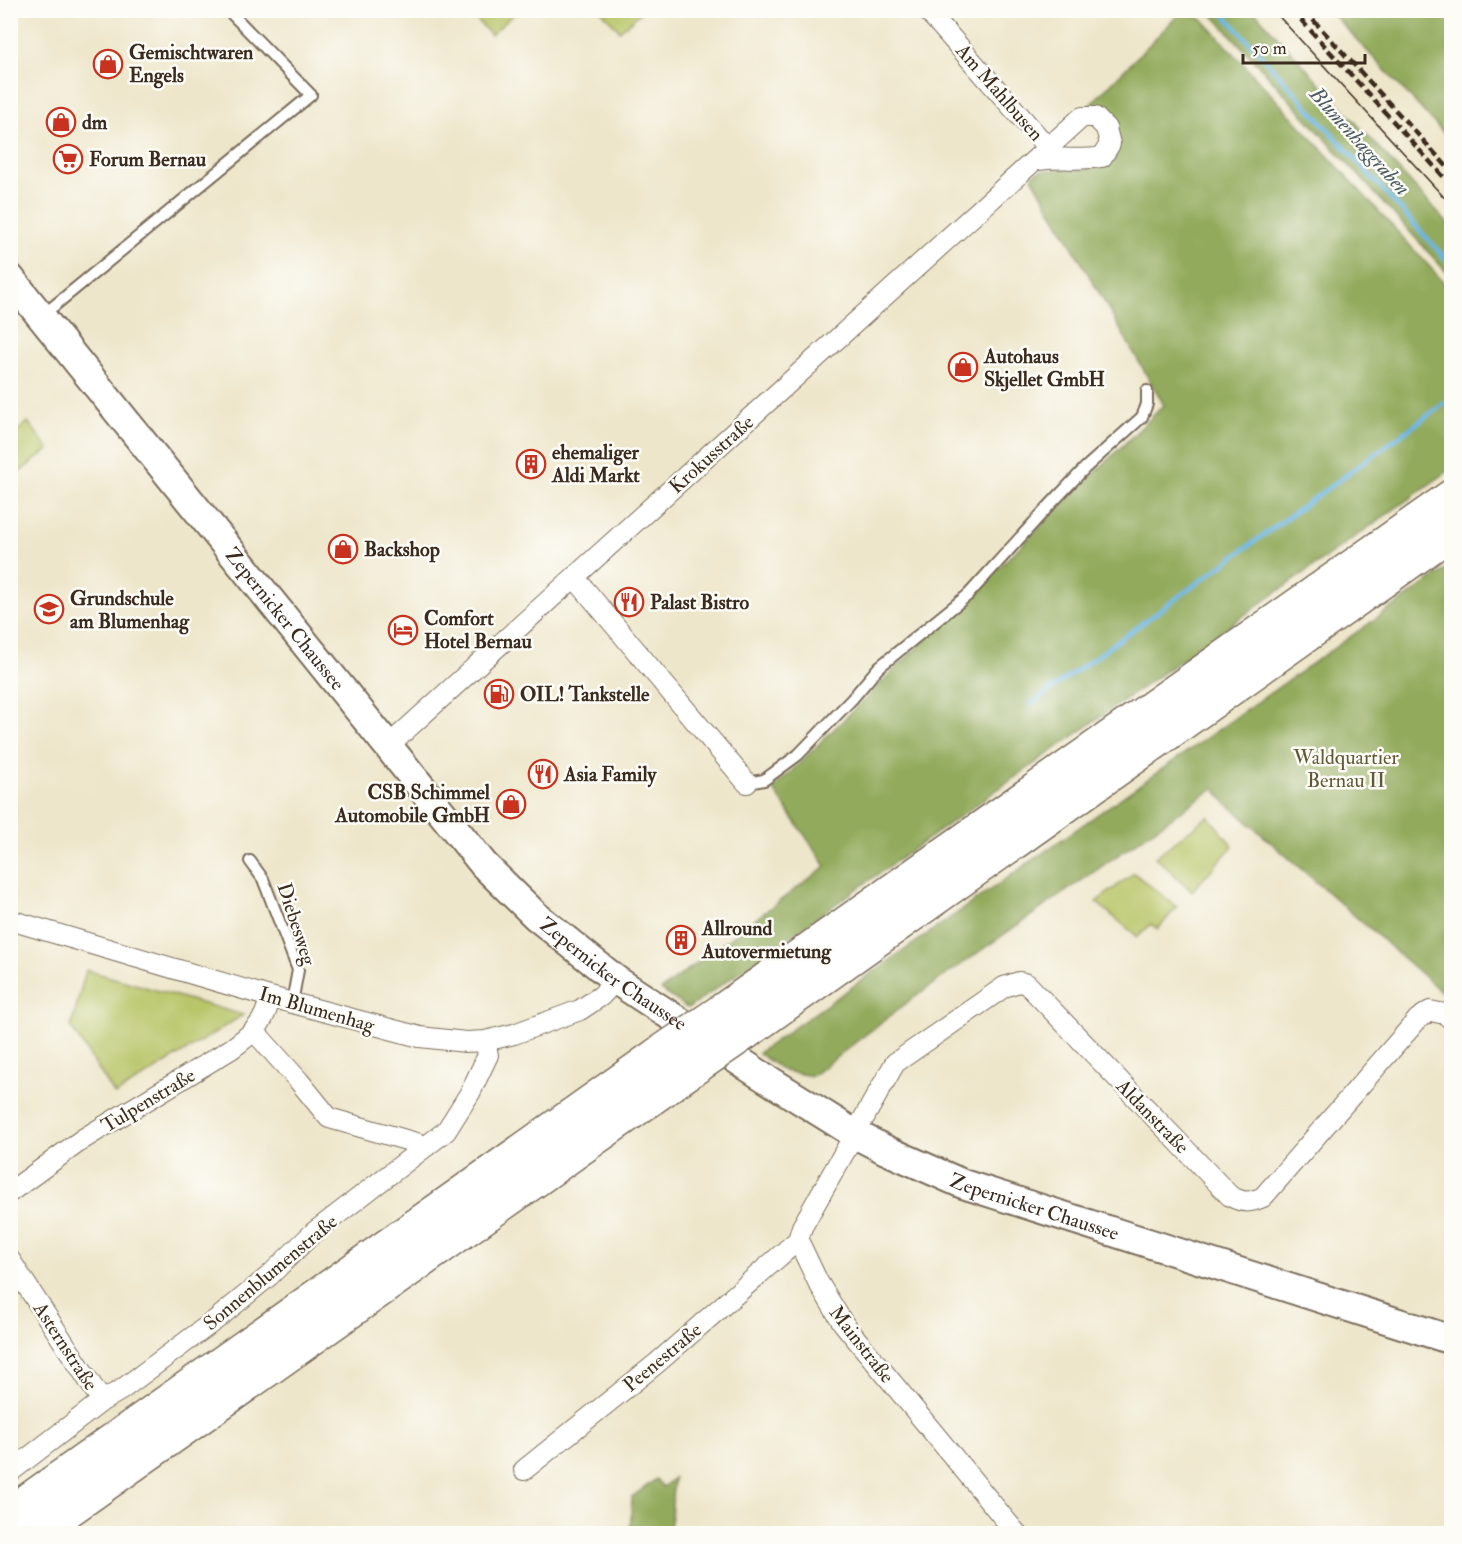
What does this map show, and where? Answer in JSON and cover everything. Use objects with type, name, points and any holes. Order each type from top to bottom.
[{"type":"highway","points":[[35,1533],[679,1078],[734,1021],[1452,496]]},
{"type":"highway","points":[[10,1513],[658,1054],[734,1021],[1452,532]]},
{"type":"main road","name":"Zepernicker Chaussee","points":[[10,278],[484,865],[536,916],[616,980],[855,1134],[963,1184],[1452,1340]]},
{"type":"street","name":"Am Mahlbusen","points":[[927,10],[1048,148]]},
{"type":"street","name":"Krokusstraße","points":[[388,746],[1082,117],[1095,117],[1106,128],[1110,144],[1102,157],[1085,160],[1066,158],[1034,161]]},
{"type":"street","points":[[575,578],[747,783]]},
{"type":"street","name":"Im Blumenhag","points":[[10,920],[420,1038],[466,1042],[485,1041],[514,1034],[580,1010],[601,996],[616,980]]},
{"type":"street","name":"Aldanstraße","points":[[855,1134],[890,1070],[901,1057],[1004,987],[1019,982],[1027,984],[1040,997],[1230,1196],[1240,1202],[1251,1203],[1263,1197],[1418,1019],[1430,1011],[1445,1014],[1452,1020]]},
{"type":"street","name":"Tulpenstraße","points":[[10,1192],[83,1139],[255,1032],[268,1011],[270,996]]},
{"type":"street","name":"Im Blumenhag","points":[[255,1032],[299,1081],[328,1118],[427,1146]]},
{"type":"street","name":"Sonnenblumenstraße","points":[[10,1472],[102,1401],[122,1390],[218,1318],[269,1276],[313,1233],[446,1131],[470,1093],[488,1055],[485,1041]]},
{"type":"street","points":[[798,1240],[802,1227],[855,1134]]},
{"type":"street","name":"Peenestraße","points":[[524,1470],[657,1363],[798,1240]]},
{"type":"street","name":"Mainstraße","points":[[798,1240],[818,1282],[843,1323],[1017,1533]]},
{"type":"street","name":"Asternstraße","points":[[10,1260],[102,1401]]},
{"type":"lane","points":[[40,317],[311,95],[228,10]]},
{"type":"lane","points":[[747,783],[764,780],[798,755],[852,699],[879,667],[968,595],[1085,468],[1142,417],[1147,404],[1147,392]]},
{"type":"lane","name":"Diebesweg","points":[[250,861],[263,879],[298,970],[292,1002]]},
{"type":"green space","points":[[468,11],[517,11],[491,35]]},
{"type":"green space","points":[[601,11],[642,11],[620,31]]},
{"type":"green space","points":[[1182,11],[1204,21],[1451,290],[1451,469],[687,1008],[661,990],[826,866],[773,789],[1164,405],[1032,177],[1036,172],[1047,170],[1094,168],[1115,159],[1119,141],[1100,111],[1088,107]]},
{"type":"green space","points":[[1209,11],[1254,11],[1451,227],[1451,277]]},
{"type":"green space","points":[[1330,11],[1451,11],[1451,141]]},
{"type":"green space","points":[[28,422],[49,449],[11,479],[11,436]]},
{"type":"green space","name":"Waldquartier Bernau II","points":[[1451,566],[1451,1000],[1226,803],[1214,788],[913,998],[812,1076],[784,1071],[758,1053]]},
{"type":"green space","points":[[1208,816],[1233,846],[1192,891],[1155,857]]},
{"type":"green space","points":[[1134,873],[1177,907],[1158,929],[1151,924],[1138,937],[1096,902]]},
{"type":"green space","points":[[86,970],[243,1015],[115,1095],[71,1027]]},
{"type":"green space","points":[[674,1478],[670,1533],[630,1533],[632,1497],[656,1479],[663,1487]]},
{"type":"waterway","name":"Blumenhaggraben","points":[[1220,10],[1452,266]]},
{"type":"waterway","points":[[1031,704],[1452,398]]},
{"type":"tram line","points":[[1273,10],[1452,206]]},
{"type":"railway","points":[[1292,10],[1452,186]]},
{"type":"railway","points":[[1304,10],[1452,172]]},
{"type":"place","name":"Gemischtwaren Engels","points":[[108,64]]},
{"type":"place","name":"dm","points":[[61,122]]},
{"type":"place","name":"Forum Bernau","points":[[68,159]]},
{"type":"place","name":"Autohaus Skjellet GmbH","points":[[963,367]]},
{"type":"place","name":"ehemaliger Aldi Markt","points":[[531,464]]},
{"type":"place","name":"Backshop","points":[[343,549]]},
{"type":"place","name":"Palast Bistro","points":[[629,602]]},
{"type":"place","name":"Grundschule am Blumenhag","points":[[49,609]]},
{"type":"place","name":"Comfort Hotel Bernau","points":[[403,630]]},
{"type":"place","name":"OIL! Tankstelle","points":[[499,694]]},
{"type":"place","name":"Asia Family","points":[[543,774]]},
{"type":"place","name":"CSB Schimmel Automobile GmbH","points":[[511,804]]},
{"type":"place","name":"Allround Autovermietung","points":[[681,940]]}]
